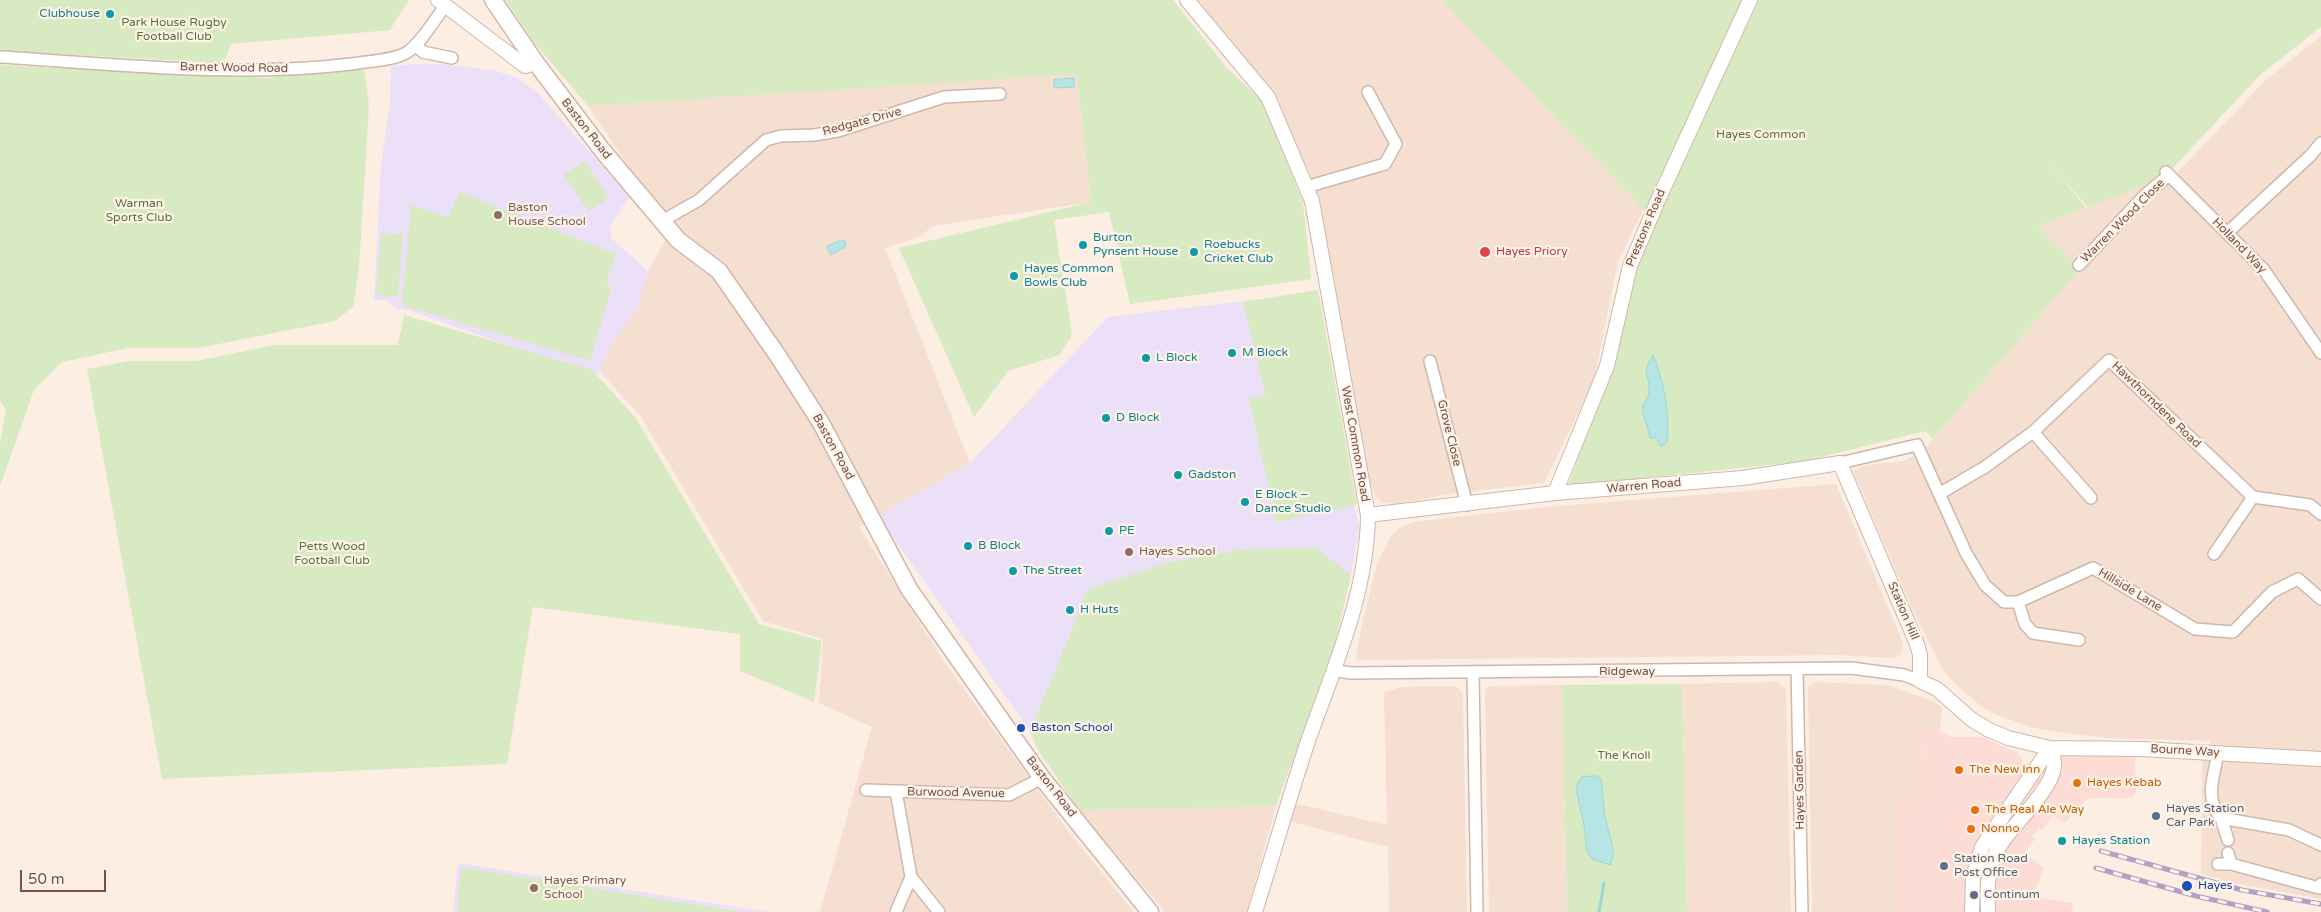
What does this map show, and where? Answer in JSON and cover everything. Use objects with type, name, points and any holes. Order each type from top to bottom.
[{"type":"main road","name":"Baston Road","points":[[492,0],[536,63],[602,150],[678,240],[719,272],[778,356],[821,424],[909,589],[1042,778],[1150,912]]},
{"type":"street","name":"West Common Road","points":[[1187,0],[1268,97],[1312,201],[1368,515],[1365,559],[1352,619],[1303,758],[1255,912]]},
{"type":"street","name":"Prestons Road","points":[[1556,493],[1607,366],[1630,266],[1659,198],[1750,0]]},
{"type":"street","points":[[442,3],[525,66],[536,63]]},
{"type":"street","name":"Barnet Wood Road","points":[[0,57],[266,71],[317,68],[373,61],[407,52],[415,45],[442,3]]},
{"type":"street","points":[[415,45],[424,52],[452,58]]},
{"type":"street","points":[[1306,187],[1384,164],[1396,144],[1368,92]]},
{"type":"street","name":"Redgate Drive","points":[[662,221],[699,200],[766,140],[781,136],[814,135],[838,131],[944,98],[1000,94]]},
{"type":"street","points":[[2227,233],[2310,156],[2321,143]]},
{"type":"street","name":"Holland Way","points":[[2167,174],[2264,270],[2321,353]]},
{"type":"street","name":"Warren Wood Close","points":[[2079,266],[2167,174]]},
{"type":"street","name":"Hawthorndene Road","points":[[1939,494],[1985,467],[2033,432],[2109,360],[2253,497]]},
{"type":"street","name":"Grove Close","points":[[1430,361],[1467,505]]},
{"type":"street","points":[[2033,432],[2090,498]]},
{"type":"street","name":"Warren Road","points":[[1368,515],[1467,505],[1556,493],[1743,478],[1840,463],[1917,445],[1939,494]]},
{"type":"street","name":"Station Hill","points":[[1840,463],[1917,644],[1920,656],[1920,681]]},
{"type":"street","points":[[1939,494],[1966,552],[1986,585],[2004,602],[2018,602],[2025,624],[2033,632],[2079,640]]},
{"type":"street","points":[[2214,554],[2253,497],[2310,504],[2321,514]]},
{"type":"street","name":"Hillside Lane","points":[[2018,602],[2094,568],[2195,628],[2233,632],[2272,592],[2298,578],[2321,599]]},
{"type":"street","name":"Ridgeway","points":[[1333,670],[1350,673],[1797,668],[1874,669],[1904,675],[1920,681]]},
{"type":"street","name":"Hayes Garden","points":[[1797,668],[1802,912]]},
{"type":"street","points":[[1473,672],[1478,912]]},
{"type":"street","points":[[1920,681],[1936,689],[1971,719],[1990,730],[2008,738],[2050,748]]},
{"type":"street","points":[[1972,912],[1973,877],[1982,848],[2050,748]]},
{"type":"street","points":[[1988,912],[1988,878],[1992,861],[2005,838],[2051,775],[2054,761],[2050,748]]},
{"type":"street","name":"Bourne Way","points":[[2050,748],[2218,752],[2321,759]]},
{"type":"street","points":[[2218,752],[2210,799],[2214,810],[2221,818],[2228,840]]},
{"type":"street","name":"Burwood Avenue","points":[[866,790],[1009,795],[1042,778]]},
{"type":"street","points":[[896,791],[911,877],[939,912]]},
{"type":"street","points":[[2221,818],[2289,830],[2321,845]]},
{"type":"street","points":[[2218,864],[2229,859],[2305,886],[2319,888],[2321,884]]},
{"type":"street","points":[[896,912],[911,877]]},
{"type":"shaded area","points":[[1198,0],[1442,0],[1645,206],[1618,262],[1594,380],[1544,483],[1456,493],[1395,504],[1381,502],[1376,497],[1369,480],[1316,200],[1270,95],[1231,47]]},
{"type":"shaded area","points":[[2321,36],[2321,899],[2230,882],[2201,874],[2202,763],[2211,741],[2107,738],[2056,732],[2028,726],[1994,714],[1980,705],[1953,682],[1942,668],[1914,613],[1853,470],[1869,465],[1904,461],[1923,451],[2081,268],[2038,227],[2147,183],[2163,172],[2169,164],[2176,174],[2266,80]]},
{"type":"shaded area","name":"Baston House School","points":[[441,64],[492,70],[517,78],[538,93],[630,198],[619,209],[621,211],[613,220],[610,231],[612,239],[648,271],[637,309],[614,340],[598,375],[590,372],[589,374],[411,311],[396,308],[387,300],[374,301],[381,165],[390,103],[391,66]]},
{"type":"shaded area","points":[[1077,73],[1091,202],[932,226],[921,236],[885,248],[970,463],[859,527],[945,663],[1069,832],[1134,912],[820,912],[872,727],[819,703],[823,639],[763,621],[641,417],[595,366],[671,230],[588,106]]},
{"type":"shaded area","name":"Hayes School","points":[[1314,293],[1359,528],[1351,575],[1335,643],[1276,806],[1079,810],[1038,750],[1030,731],[878,516],[970,463],[1108,317]]},
{"type":"shaded area","points":[[1836,484],[1903,643],[1902,654],[1893,658],[1838,655],[1356,660],[1360,634],[1377,563],[1392,535],[1398,529],[1413,522],[1546,507]]},
{"type":"shaded area","points":[[1778,682],[1786,689],[1791,912],[1687,912],[1682,684]]},
{"type":"shaded area","points":[[1814,682],[1886,685],[1932,701],[1942,707],[1940,731],[1921,732],[1923,803],[1897,803],[1899,912],[1812,912],[1808,687]]},
{"type":"shaded area","points":[[1562,685],[1567,912],[1489,912],[1485,689],[1490,686]]},
{"type":"shaded area","points":[[1454,686],[1461,690],[1463,695],[1467,912],[1389,912],[1388,847],[1288,821],[1294,803],[1387,825],[1384,692],[1402,687]]},
{"type":"shaded area","points":[[1921,731],[1940,731],[1952,737],[1981,737],[2017,752],[2022,759],[2023,765],[2076,754],[2135,757],[2136,792],[2132,798],[2091,798],[2086,800],[2064,823],[2053,815],[2042,830],[2039,828],[2032,837],[2035,839],[2024,853],[2044,868],[2033,896],[2072,903],[2073,912],[1899,912],[1896,802],[1923,802]]},
{"type":"shaded area","points":[[1276,806],[1247,912],[1165,912],[1079,810]]},
{"type":"shaded area","name":"Hayes Primary School","points":[[458,863],[768,912],[453,912]]},
{"type":"green space","name":"Park House Rugby Football Club","points":[[0,0],[409,0],[390,30],[231,44],[224,63],[0,51]]},
{"type":"green space","points":[[506,0],[1173,0],[1226,67],[1262,101],[1303,202],[1311,279],[1130,304],[1109,212],[1054,220],[1072,335],[1060,355],[1008,371],[974,417],[899,248],[1091,202],[1077,74],[588,106],[532,40]]},
{"type":"green space","name":"Hayes Common","points":[[1442,0],[2321,0],[2321,27],[2260,75],[2172,169],[2169,165],[2152,180],[2142,185],[2088,207],[2046,161],[2086,207],[2038,227],[2081,268],[1933,439],[1925,431],[1806,461],[1568,486],[1605,384],[1634,270],[1656,222]]},
{"type":"green space","name":"Warman Sports Club","points":[[363,63],[369,105],[359,267],[353,307],[335,321],[198,348],[128,348],[62,362],[34,390],[0,486],[0,444],[6,410],[0,400],[0,65],[269,78]]},
{"type":"green space","points":[[585,161],[609,198],[588,211],[564,175]]},
{"type":"green space","points":[[460,192],[616,254],[606,284],[612,287],[590,361],[402,305],[411,205],[448,217]]},
{"type":"green space","points":[[381,233],[403,234],[398,297],[376,295]]},
{"type":"green space","points":[[1318,290],[1357,505],[1276,522],[1249,399],[1265,395],[1243,302]]},
{"type":"green space","name":"Petts Wood Football Club","points":[[404,315],[592,370],[635,417],[759,624],[822,641],[814,702],[740,671],[740,634],[533,607],[507,764],[162,779],[87,369],[130,361],[197,361],[274,345],[398,345]]},
{"type":"green space","points":[[1317,548],[1351,575],[1335,643],[1276,806],[1079,810],[1038,750],[1030,731],[1070,635],[1086,590],[1170,562],[1247,549]]},
{"type":"green space","name":"The Knoll","points":[[1682,684],[1687,912],[1567,912],[1562,685]]},
{"type":"green space","name":"Hayes Primary School","points":[[461,867],[742,912],[457,912]]},
{"type":"water","points":[[1074,78],[1074,87],[1054,88],[1054,80]]},
{"type":"water","points":[[842,240],[846,242],[845,247],[831,255],[827,247]]},
{"type":"water","points":[[1653,355],[1663,386],[1667,409],[1667,442],[1661,447],[1656,438],[1650,438],[1642,411],[1649,392],[1646,372]]},
{"type":"water","points":[[1597,776],[1601,779],[1605,817],[1614,853],[1610,865],[1592,859],[1587,852],[1584,825],[1577,793],[1577,784],[1582,777]]},
{"type":"waterway","points":[[1599,912],[1604,883]]},
{"type":"railway","points":[[2101,851],[2242,890],[2321,904]]},
{"type":"railway","points":[[2096,868],[2196,896],[2267,912]]},
{"type":"place","name":"Clubhouse","points":[[110,14]]},
{"type":"place","name":"Baston House School","points":[[498,215]]},
{"type":"place","name":"Burton Pynsent House","points":[[1083,245]]},
{"type":"place","name":"Roebucks Cricket Club","points":[[1194,252]]},
{"type":"place","name":"Hayes Priory","points":[[1485,252]]},
{"type":"place","name":"Hayes Common Bowls Club","points":[[1014,276]]},
{"type":"place","name":"M Block","points":[[1232,353]]},
{"type":"place","name":"L Block","points":[[1146,358]]},
{"type":"place","name":"D Block","points":[[1106,418]]},
{"type":"place","name":"Gadston","points":[[1178,475]]},
{"type":"place","name":"E Block – Dance Studio","points":[[1245,502]]},
{"type":"place","name":"PE","points":[[1109,531]]},
{"type":"place","name":"B Block","points":[[968,546]]},
{"type":"place","name":"Hayes School","points":[[1129,552]]},
{"type":"place","name":"The Street","points":[[1013,571]]},
{"type":"place","name":"H Huts","points":[[1070,610]]},
{"type":"place","name":"Baston School","points":[[1021,728]]},
{"type":"place","name":"The New Inn","points":[[1959,770]]},
{"type":"place","name":"Hayes Kebab","points":[[2077,783]]},
{"type":"place","name":"The Real Ale Way","points":[[1975,810]]},
{"type":"place","name":"Hayes Station Car Park","points":[[2156,816]]},
{"type":"place","name":"Nonno","points":[[1971,829]]},
{"type":"place","name":"Hayes Station","points":[[2062,841]]},
{"type":"place","name":"Station Road Post Office","points":[[1944,866]]},
{"type":"place","name":"Hayes","points":[[2187,886]]},
{"type":"place","name":"Hayes Primary School","points":[[534,888]]},
{"type":"place","name":"Continum","points":[[1974,895]]}]
